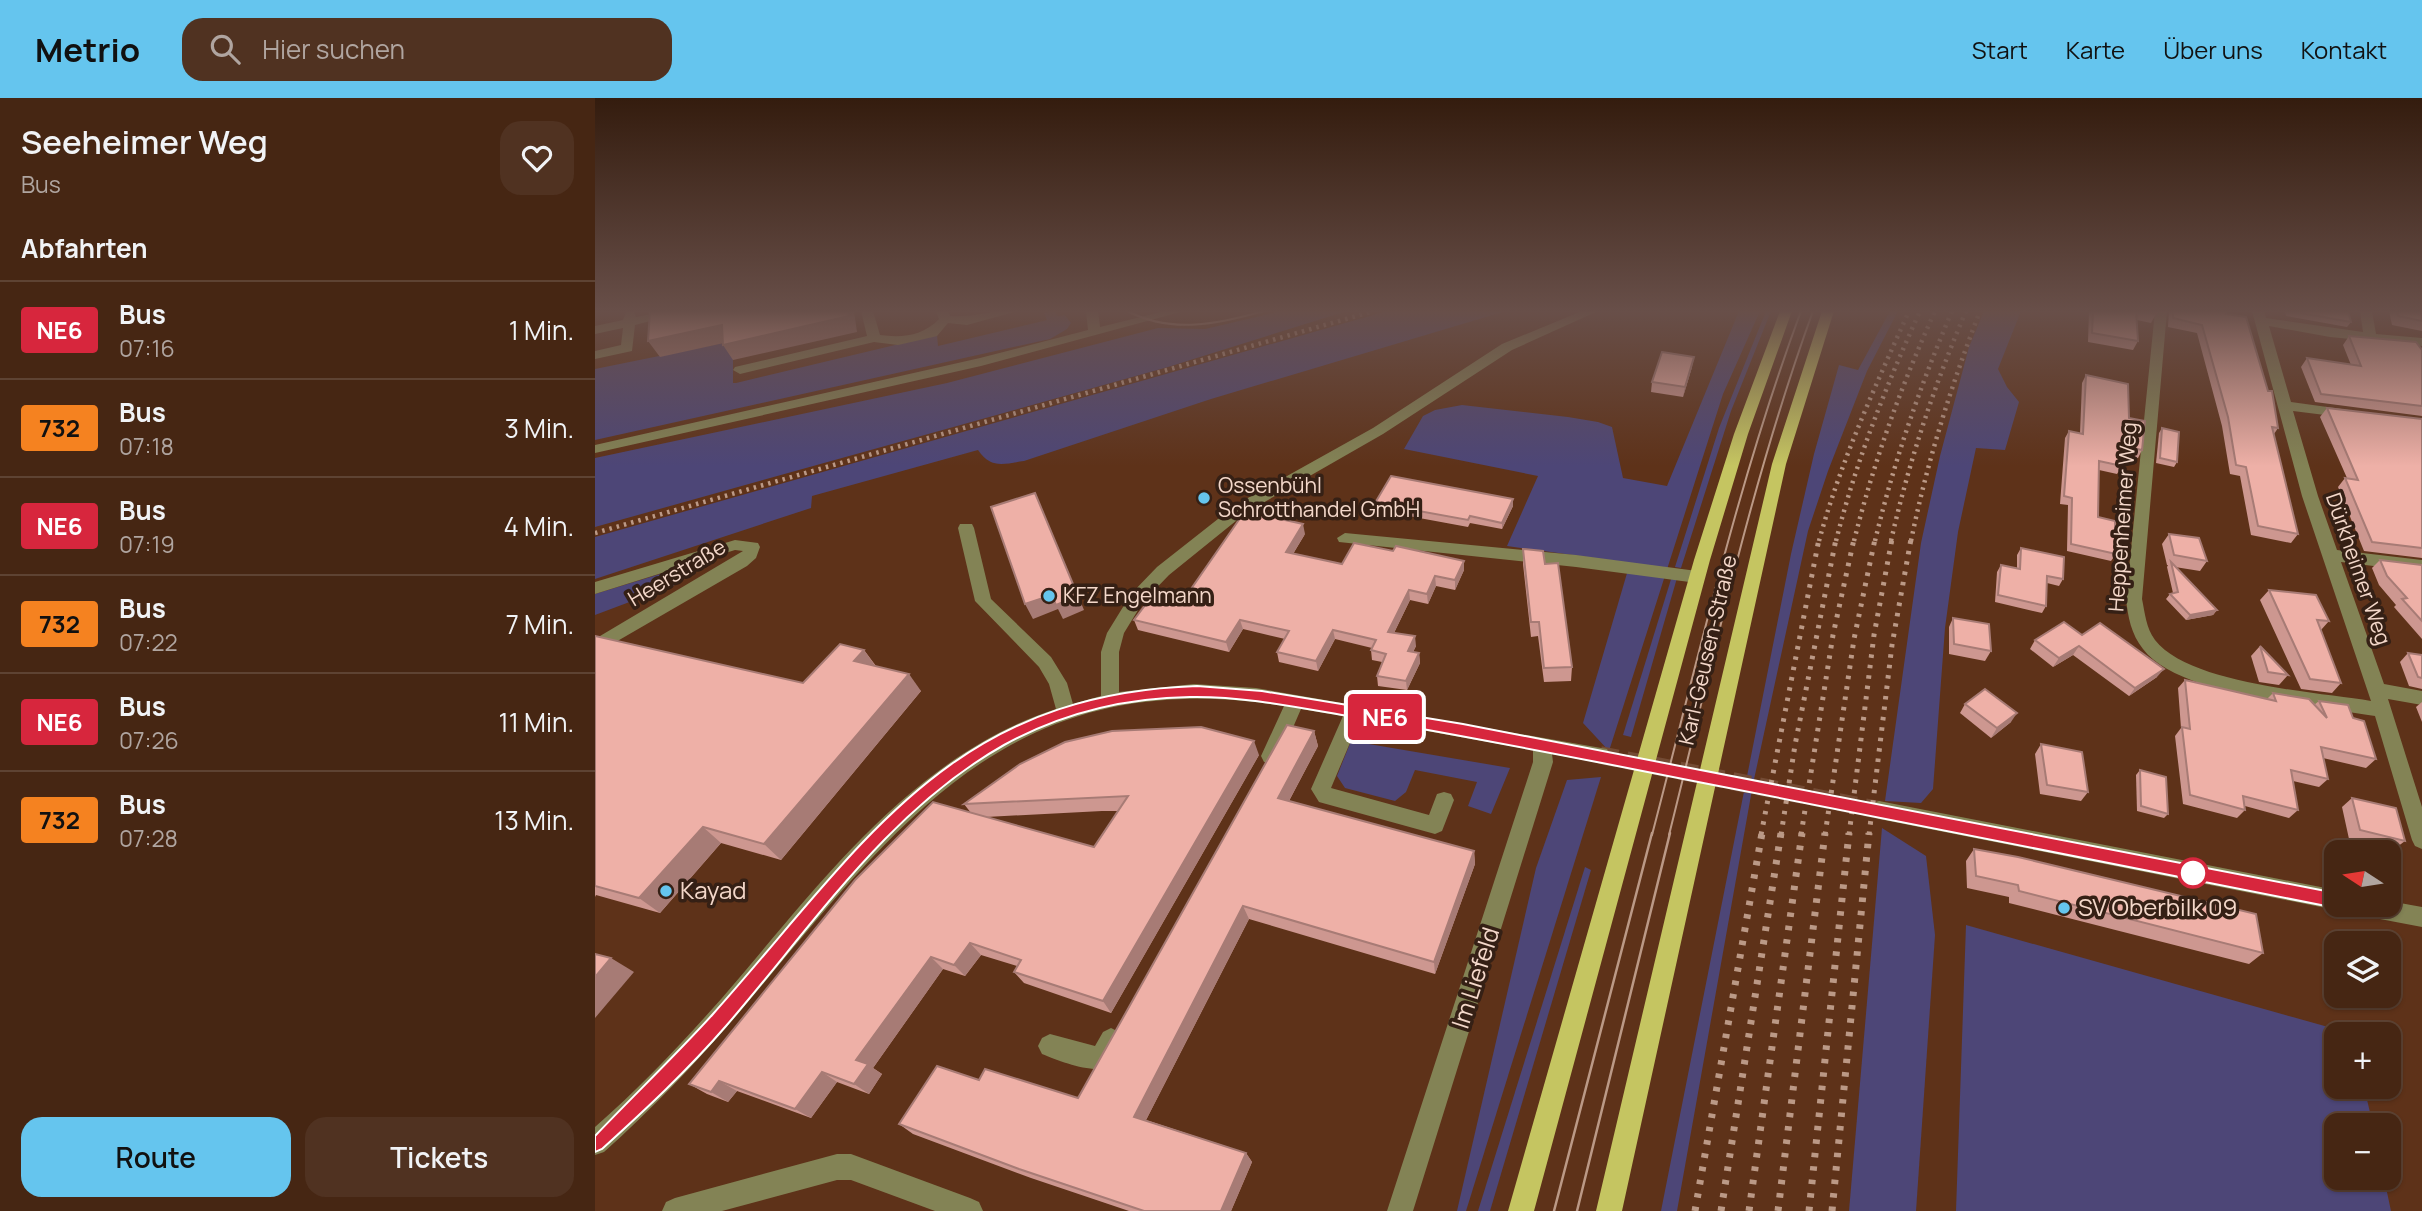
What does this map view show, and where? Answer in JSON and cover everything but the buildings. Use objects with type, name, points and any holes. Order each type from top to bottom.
[{"type":"main road","name":"Karl-Geusen-Straße","points":[[1521,1211],[1697,577],[1733,456],[1765,363]]},
{"type":"main road","name":"Karl-Geusen-Straße","points":[[1609,1211],[1747,597],[1779,464],[1811,363]]},
{"type":"street","points":[[740,370],[770,363]]},
{"type":"street","points":[[595,449],[977,363]]},
{"type":"street","points":[[1110,700],[1110,652],[1116,633],[1137,598],[1163,571],[1242,508],[1378,431],[1483,363]]},
{"type":"street","name":"Heppenheimer Weg","points":[[2156,363],[2134,599],[2136,625],[2144,639],[2168,662],[2206,679],[2383,710]]},
{"type":"street","name":"Dürkheimer Weg","points":[[2273,363],[2310,496],[2363,646],[2422,840]]},
{"type":"street","points":[[2286,406],[2366,417]]},
{"type":"street","points":[[965,528],[983,601],[1045,662],[1058,683],[1066,711]]},
{"type":"street","name":"Karl-Geusen-Straße","points":[[1345,538],[1640,568],[1697,577]]},
{"type":"street","name":"Heerstraße","points":[[595,589],[735,545],[752,547],[750,554],[741,562],[595,647]]},
{"type":"street","points":[[2329,555],[2422,566]]},
{"type":"street","points":[[2377,690],[2422,698]]},
{"type":"street","points":[[595,1143],[664,1081],[720,1020],[855,859],[926,790],[960,764],[1002,739],[1066,711],[1149,693],[1197,691],[1296,702],[1601,755]]},
{"type":"street","points":[[1258,779],[1296,702]]},
{"type":"street","points":[[1354,712],[1321,789],[1326,796],[1435,825],[1444,800]]},
{"type":"street","name":"Im Liefeld","points":[[1401,1211],[1520,841],[1543,762],[1542,744]]},
{"type":"street","points":[[1879,810],[2324,898]]},
{"type":"street","points":[[2401,916],[2420,921]]},
{"type":"street","points":[[1050,1046],[1101,1059],[1121,1022]]},
{"type":"street","points":[[675,1211],[837,1167],[851,1167],[970,1211]]},
{"type":"shaded area","points":[[625,363],[733,363],[733,383],[820,363],[942,363],[595,440],[595,369]]},
{"type":"shaded area","points":[[1024,363],[1181,363],[595,527],[595,458],[947,383]]},
{"type":"shaded area","points":[[1205,363],[1332,363],[1211,399],[1024,461],[993,463],[978,450],[812,496],[811,508],[595,579],[595,537]]},
{"type":"shaded area","points":[[1718,363],[1737,363],[1723,394],[1609,751],[1583,723],[1630,563],[1507,546],[1538,476],[1404,449],[1423,416],[1435,410],[1462,405],[1568,417],[1612,427],[1623,478],[1667,486]]},
{"type":"shaded area","points":[[1745,363],[1750,363],[1731,411],[1681,568],[1675,567],[1719,428]]},
{"type":"shaded area","points":[[1862,363],[1871,363],[1828,471],[1808,531],[1753,784],[1677,1211],[1661,1211],[1791,554],[1814,454],[1839,365],[1858,370]]},
{"type":"shaded area","points":[[1965,363],[2000,363],[1998,369],[2019,402],[2005,450],[1976,448],[1958,532],[1945,628],[1933,789],[1921,803],[1885,801],[1921,543]]},
{"type":"shaded area","points":[[683,567],[680,583],[595,615],[595,594]]},
{"type":"shaded area","points":[[1672,576],[1677,578],[1631,737],[1623,735]]},
{"type":"shaded area","points":[[1351,741],[1510,768],[1491,814],[1468,806],[1477,782],[1415,770],[1406,792],[1395,801],[1345,788],[1337,776]]},
{"type":"shaded area","points":[[1601,777],[1466,1211],[1457,1211],[1536,868],[1567,780]]},
{"type":"shaded area","points":[[1882,828],[1926,856],[1935,935],[1916,1211],[1849,1211]]},
{"type":"shaded area","points":[[1585,867],[1591,870],[1490,1211],[1478,1211]]},
{"type":"shaded area","points":[[1966,925],[2324,1026],[2324,1099],[2367,1099],[2370,1113],[2324,1113],[2324,1190],[2387,1190],[2391,1211],[1956,1211]]},
{"type":"tunnel","points":[[1600,755],[1879,810]]},
{"type":"tram line","points":[[1652,835],[1738,505],[1782,363]]},
{"type":"tram line","points":[[1669,835],[1752,506],[1795,363]]},
{"type":"tram line","points":[[1554,1211],[1652,833]]},
{"type":"tram line","points":[[1577,1211],[1670,833]]},
{"type":"railway","points":[[595,533],[1192,363]]},
{"type":"railway","points":[[1819,541],[1848,453],[1886,363]]},
{"type":"railway","points":[[1836,541],[1853,482],[1897,363]]},
{"type":"railway","points":[[1854,541],[1889,424],[1913,363]]},
{"type":"railway","points":[[1875,541],[1909,424],[1931,363]]},
{"type":"railway","points":[[1891,541],[1923,424],[1945,363]]},
{"type":"railway","points":[[1911,541],[1924,482],[1961,363]]},
{"type":"railway","points":[[1761,835],[1819,539]]},
{"type":"railway","points":[[1781,835],[1795,745],[1836,539]]},
{"type":"railway","points":[[1801,835],[1833,635],[1854,539]]},
{"type":"railway","points":[[1825,835],[1854,639],[1875,539]]},
{"type":"railway","points":[[1849,835],[1874,635],[1892,539]]},
{"type":"railway","points":[[1869,835],[1892,645],[1911,539]]},
{"type":"railway","points":[[1695,1211],[1762,833]]},
{"type":"railway","points":[[1721,1211],[1781,833]]},
{"type":"railway","points":[[1749,1211],[1802,833]]},
{"type":"railway","points":[[1778,1211],[1825,833]]},
{"type":"railway","points":[[1809,1211],[1849,833]]},
{"type":"railway","points":[[1832,1211],[1869,833]]},
{"type":"bus line","name":"NE6","points":[[595,1143],[664,1081],[720,1020],[855,859],[926,790],[960,764],[1002,739],[1057,714],[1100,702],[1149,693],[1197,691],[1262,696],[1463,730],[2324,898]]},
{"type":"place","name":"Ossenbühl Schrotthandel GmbH","points":[[1204,498]]},
{"type":"place","name":"KFZ Engelmann","points":[[1049,596]]},
{"type":"place","name":"Kayad","points":[[666,891]]},
{"type":"place","name":"SV Oberbilk 09","points":[[2064,908]]}]
